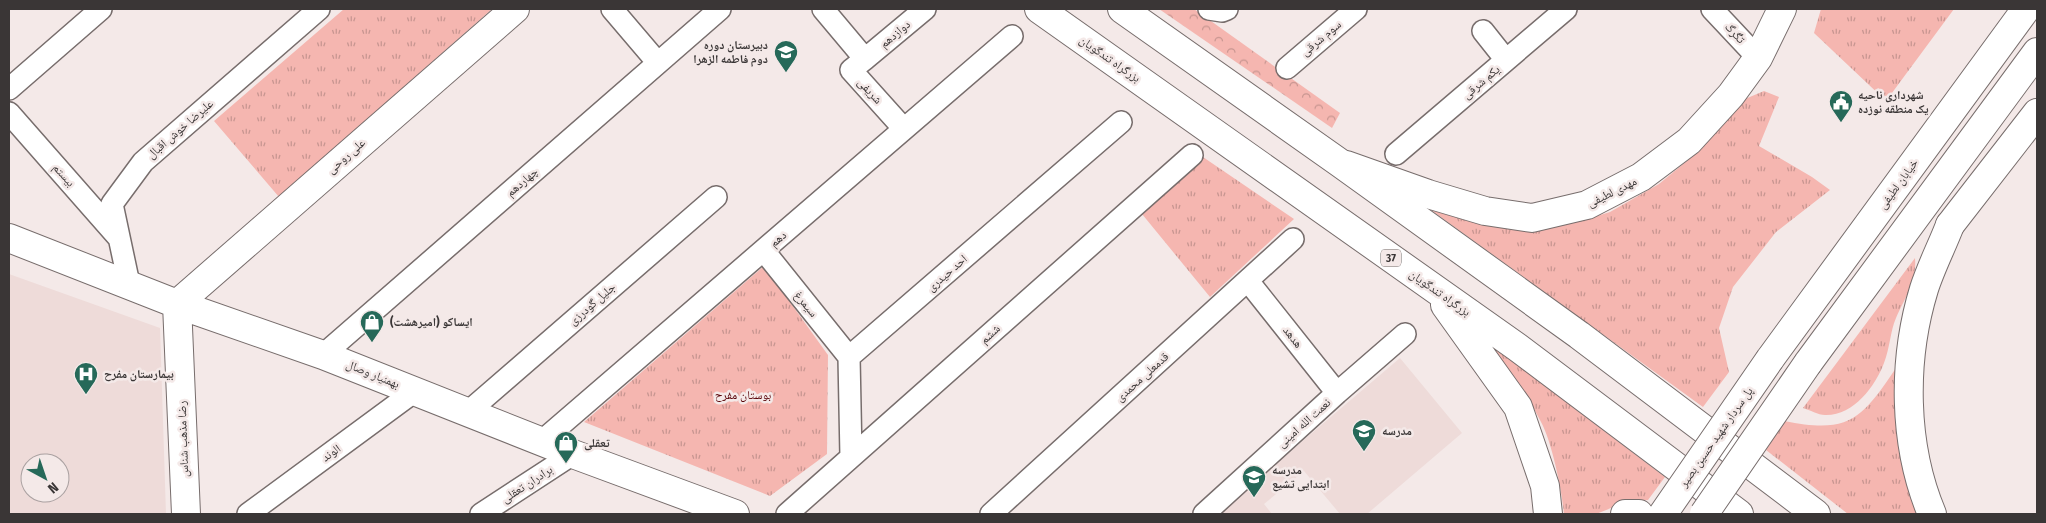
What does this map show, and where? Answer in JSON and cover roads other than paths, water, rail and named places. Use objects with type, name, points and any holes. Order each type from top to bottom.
[{"type":"main road","name":"علی روحی","points":[[177,304],[515,9]]},
{"type":"main road","name":"بزرگراه تندگویان","points":[[1039,9],[1517,347],[1739,514]]},
{"type":"main road","points":[[1122,9],[1579,335],[1816,514]]},
{"type":"main road","name":"مهدی لطیفی","points":[[1340,163],[1428,194],[1486,211],[1532,218],[1587,205],[1641,177],[1689,141],[1731,95],[1758,58],[1782,9]]},
{"type":"main road","name":"خیابان لطیفی","points":[[1770,359],[2026,9]]},
{"type":"main road","points":[[1704,514],[1808,363],[2037,52]]},
{"type":"main road","points":[[1932,514],[1924,496],[1912,446],[1908,390],[1913,341],[1924,289],[1950,225],[2037,113]]},
{"type":"main road","name":"بهمنیار وصال","points":[[9,238],[177,304],[323,355],[573,454],[733,514]]},
{"type":"main road","points":[[1432,287],[1518,407],[1545,486],[1548,514]]},
{"type":"main road","name":"رضا مذهب شناس","points":[[177,304],[186,514]]},
{"type":"main road","name":"پل سردار شهید حسین بصیر","points":[[1663,514],[1770,359]]},
{"type":"main road","points":[[1625,514],[1640,514]]},
{"type":"street","points":[[9,88],[101,9]]},
{"type":"street","name":"علیرضا خوش اقبال","points":[[128,284],[112,204],[143,162],[319,9]]},
{"type":"street","points":[[612,9],[658,63]]},
{"type":"street","name":"چهاردهم","points":[[323,355],[720,9]]},
{"type":"street","name":"شریفی","points":[[823,9],[865,59],[852,70],[904,129]]},
{"type":"street","name":"دوازدهم","points":[[865,59],[925,9]]},
{"type":"street","name":"سوم شرقی","points":[[1287,68],[1356,9]]},
{"type":"street","name":"یکم شرقی","points":[[1396,154],[1566,9]]},
{"type":"street","name":"تگرگ","points":[[1712,9],[1758,58]]},
{"type":"street","points":[[1483,31],[1506,60]]},
{"type":"street","name":"دهم","points":[[542,441],[1012,36]]},
{"type":"street","name":"بیستم","points":[[9,113],[119,237]]},
{"type":"street","name":"احد حیدری","points":[[849,357],[1121,122]]},
{"type":"street","name":"ششم","points":[[787,514],[1192,154]]},
{"type":"street","name":"جلیل گودرزی","points":[[468,412],[716,197]]},
{"type":"street","name":"قدمعلی محمدی","points":[[990,514],[1248,282],[1293,239]]},
{"type":"street","name":"سیمرغ","points":[[764,251],[849,357]]},
{"type":"street","name":"هدهد","points":[[1248,282],[1337,393]]},
{"type":"street","name":"نعمت الله امینی","points":[[1204,514],[1337,393],[1406,334]]},
{"type":"street","points":[[849,357],[851,457]]},
{"type":"street","name":"الوند","points":[[248,514],[415,391]]},
{"type":"street","name":"برادران تعقلی","points":[[492,511],[573,454]]},
{"type":"place","name":"دبیرستان دوره دوم فاطمه الزهرا","points":[[786,73]]},
{"type":"place","name":"شهرداری ناحیه یک منطقه نوزده","points":[[1841,123]]},
{"type":"place","name":"ایساکو (امیرهشت)","points":[[372,343]]},
{"type":"place","name":"بیمارستان مفرح","points":[[86,395]]},
{"type":"place","name":"مدرسه","points":[[1364,452]]},
{"type":"place","name":"تعقلی","points":[[566,464]]},
{"type":"place","name":"مدرسه ابتدایی تشیع","points":[[1254,498]]},
{"type":"park label","name":"بوستان مفرح","points":[[743,395]]}]
